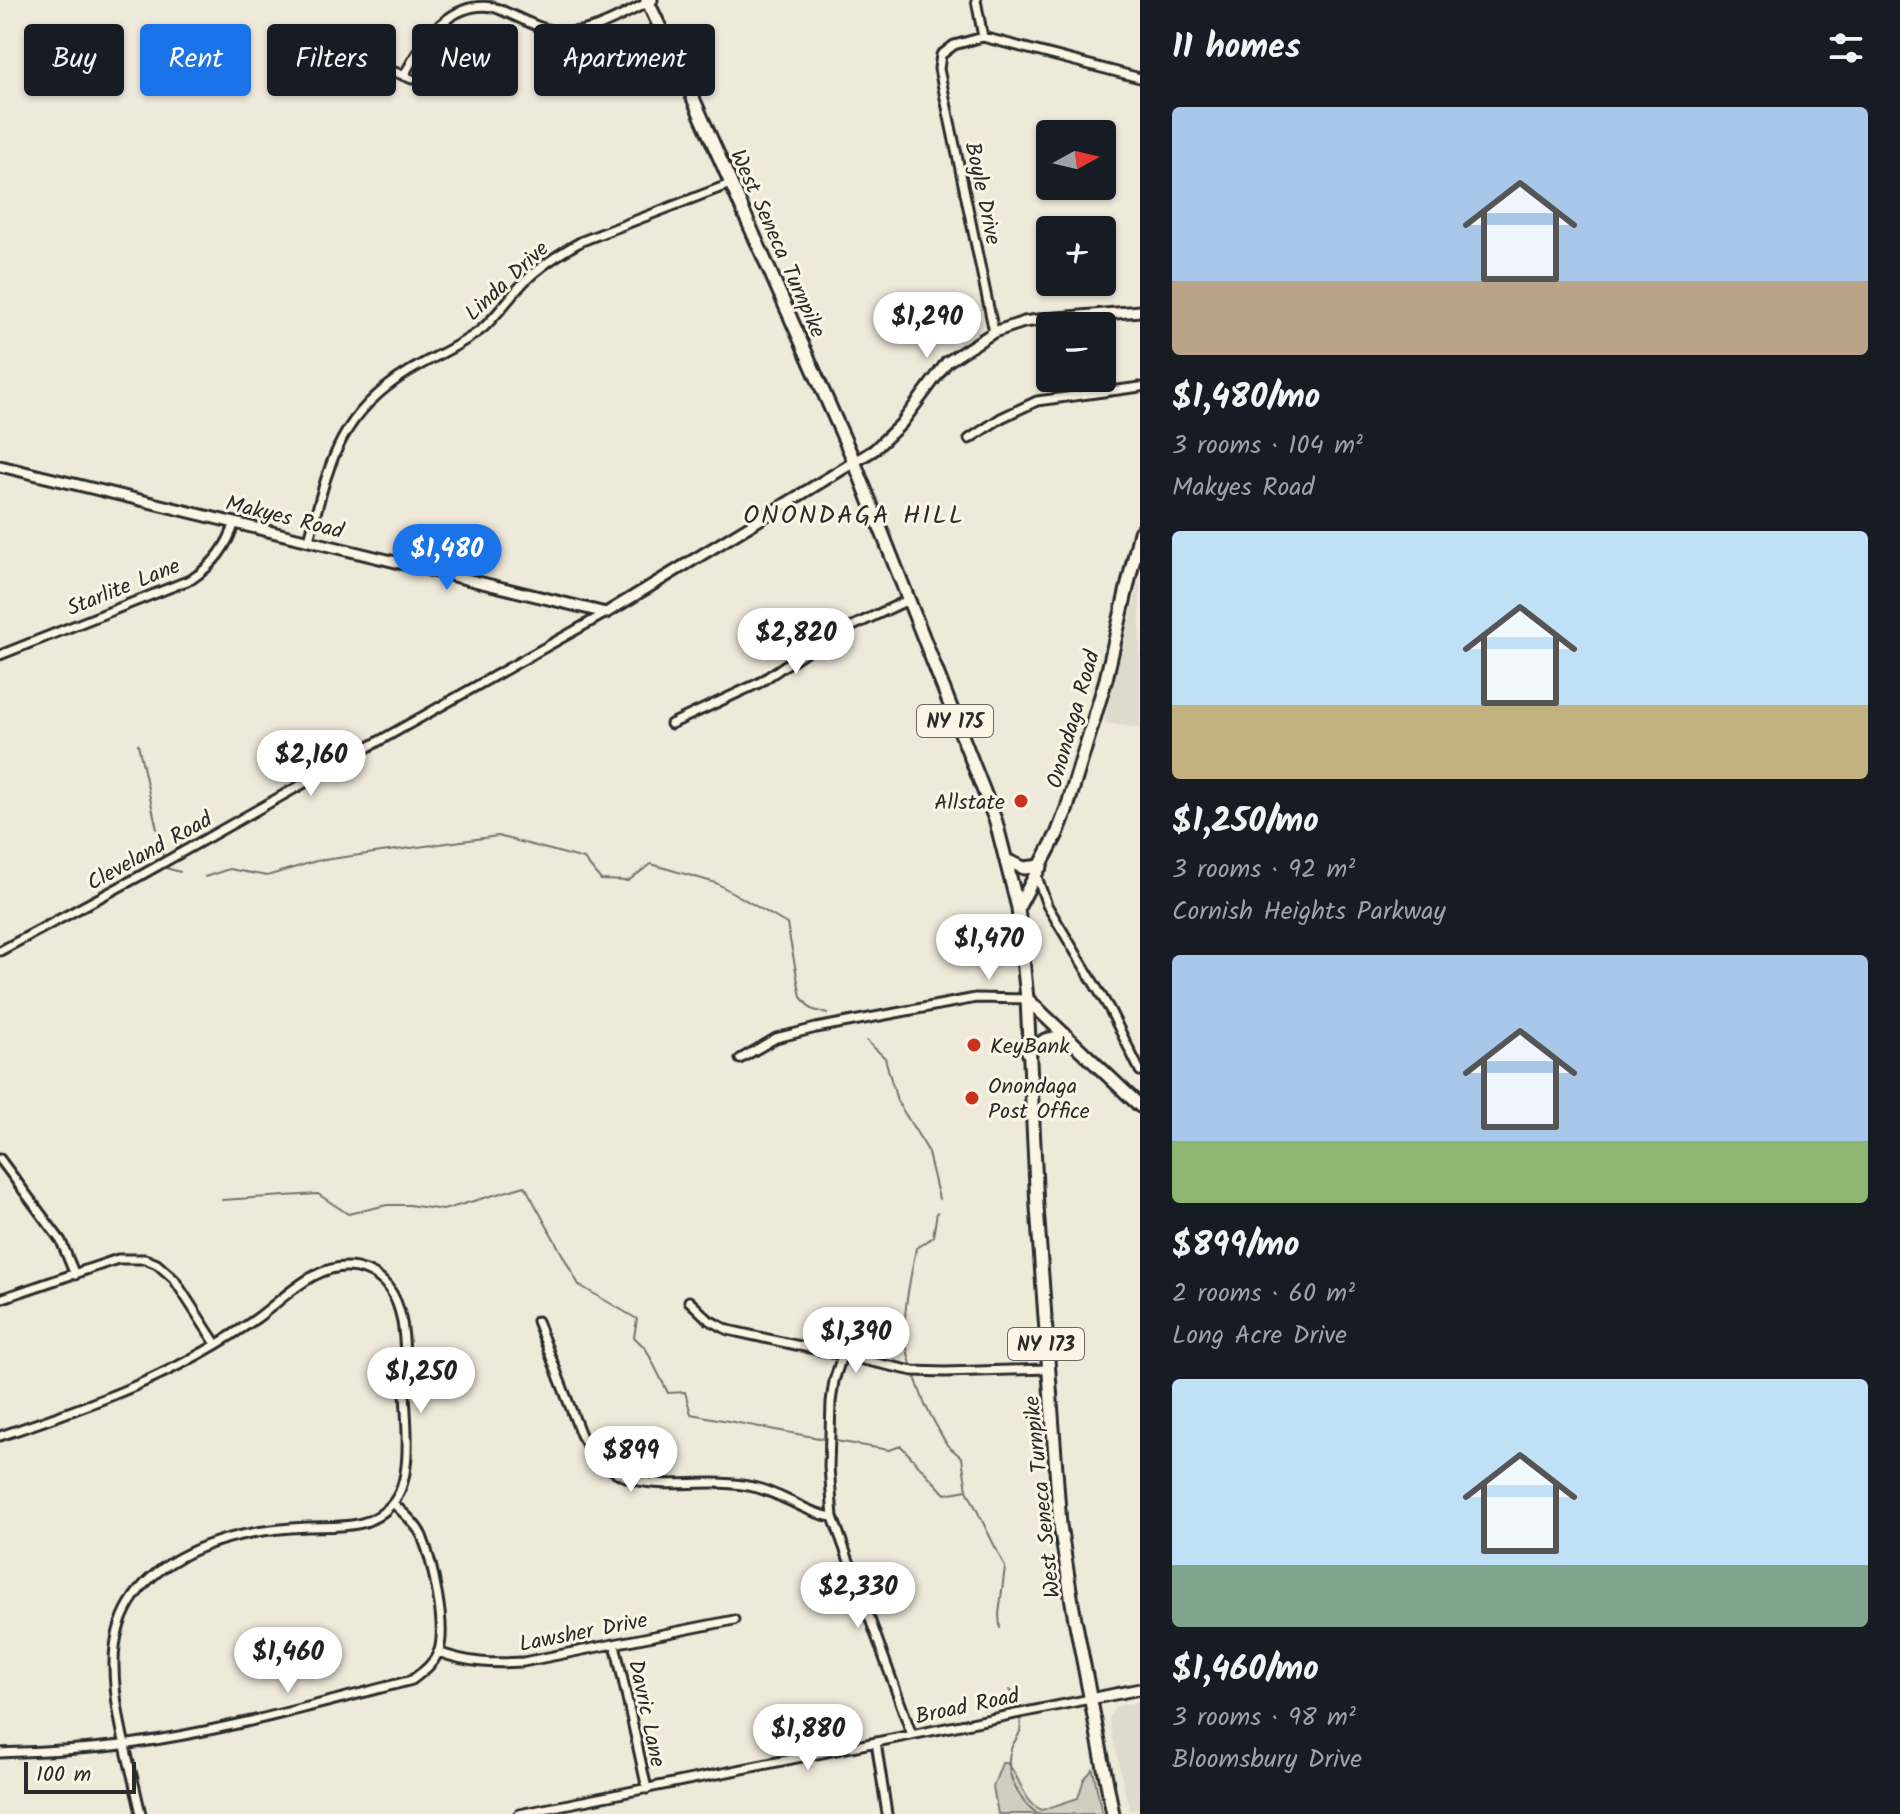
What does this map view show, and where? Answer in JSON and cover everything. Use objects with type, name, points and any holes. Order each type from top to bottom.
[{"type":"main road","name":"West Seneca Turnpike","points":[[649,1],[854,461],[996,822],[1008,861],[1018,908],[1027,999],[1047,1369],[1062,1543],[1113,1814]]},
{"type":"main road","name":"Onondaga Road","points":[[1018,908],[1067,808],[1095,721],[1140,532]]},
{"type":"main road","points":[[1008,861],[1039,870]]},
{"type":"main road","points":[[1027,999],[1138,1099]]},
{"type":"main road","points":[[1028,1052],[1045,1040],[1066,1035]]},
{"type":"street","points":[[976,0],[983,37],[1140,78]]},
{"type":"street","points":[[404,76],[419,46],[438,22],[471,6],[488,5],[557,32],[582,30],[605,23],[649,1]]},
{"type":"street","name":"Boyle Drive","points":[[983,37],[947,49],[939,62],[994,332]]},
{"type":"street","points":[[396,72],[412,79]]},
{"type":"street","name":"Linda Drive","points":[[309,540],[336,449],[350,424],[371,399],[390,383],[473,336],[523,284],[560,252],[730,184]]},
{"type":"street","points":[[606,613],[874,450],[901,424],[947,362],[994,332],[1034,320],[1140,311]]},
{"type":"street","points":[[969,439],[1009,413],[1037,401],[1140,387]]},
{"type":"street","name":"Makyes Road","points":[[0,466],[606,613]]},
{"type":"street","name":"Starlite Lane","points":[[0,655],[192,579],[217,558],[235,522]]},
{"type":"street","points":[[671,724],[759,683],[821,641],[908,600]]},
{"type":"street","name":"Cleveland Road","points":[[0,951],[138,877],[606,613]]},
{"type":"street","points":[[1039,870],[1047,905],[1110,1010],[1140,1071]]},
{"type":"street","points":[[740,1059],[776,1038],[816,1028],[976,998],[1027,999]]},
{"type":"street","points":[[0,1159],[61,1241],[75,1275]]},
{"type":"street","points":[[0,1299],[118,1259],[136,1257],[157,1264],[174,1279],[216,1344]]},
{"type":"street","points":[[0,1436],[116,1396],[159,1377],[254,1320],[318,1273],[354,1267],[375,1276],[391,1292],[399,1306],[404,1331],[406,1451],[402,1485],[393,1503],[372,1519],[356,1525],[264,1531],[205,1545],[161,1568],[136,1596],[119,1629],[114,1666],[141,1814]]},
{"type":"street","points":[[689,1301],[709,1320],[728,1330],[913,1371],[1047,1369]]},
{"type":"street","points":[[537,1321],[581,1435],[589,1450],[604,1465],[619,1474],[653,1483],[749,1486],[779,1494],[818,1515],[833,1517]]},
{"type":"street","points":[[842,1356],[831,1402],[829,1467],[833,1517],[912,1735]]},
{"type":"street","points":[[0,1753],[126,1745],[218,1729],[412,1680],[428,1668],[438,1652],[442,1625],[421,1533],[393,1503]]},
{"type":"street","name":"Lawsher Drive","points":[[438,1652],[468,1662],[523,1662],[734,1620]]},
{"type":"street","name":"Davric Lane","points":[[615,1644],[647,1789]]},
{"type":"street","name":"Broad Road","points":[[519,1814],[1140,1689]]},
{"type":"street","points":[[876,1742],[887,1814]]},
{"type":"shaded area","points":[[1140,578],[1140,728],[1104,723]]},
{"type":"shaded area","points":[[1140,1701],[1140,1809],[1129,1810],[1109,1719],[1115,1707]]},
{"type":"shaded area","points":[[1002,1763],[1007,1763],[1016,1775],[1030,1802],[1042,1810],[1078,1798],[1084,1779],[1093,1769],[1102,1814],[998,1814],[993,1787]]},
{"type":"waterway","points":[[138,744],[163,856]]},
{"type":"waterway","points":[[205,877],[229,869],[267,876],[316,861],[498,836],[584,859],[601,880],[628,881],[651,864],[716,883],[787,924],[801,997],[811,1009],[827,1014]]},
{"type":"waterway","points":[[166,868],[180,872]]},
{"type":"waterway","points":[[867,1041],[885,1058],[897,1101],[927,1149],[939,1199]]},
{"type":"waterway","points":[[222,1200],[318,1194],[348,1214],[387,1205],[443,1210],[525,1186],[579,1285],[637,1319],[634,1337],[646,1349],[668,1393],[685,1392],[691,1414],[824,1439]]},
{"type":"waterway","points":[[911,1364],[905,1335],[908,1292],[916,1248],[933,1237],[937,1212]]},
{"type":"waterway","points":[[915,1377],[925,1405],[947,1445],[962,1458],[967,1490],[1005,1567],[1000,1628]]},
{"type":"waterway","points":[[836,1441],[889,1450],[901,1446],[945,1494],[967,1490]]},
{"type":"waterway","points":[[1009,1690],[1015,1697],[1017,1707]]},
{"type":"waterway","points":[[1020,1719],[1020,1733],[1011,1749],[1009,1768],[1014,1785],[1037,1814]]},
{"type":"place","name":"Allstate","points":[[1021,801]]},
{"type":"place","name":"KeyBank","points":[[974,1045]]},
{"type":"place","name":"Onondaga Post Office","points":[[972,1098]]},
{"type":"district","name":"ONONDAGA HILL","points":[[854,514]]}]
